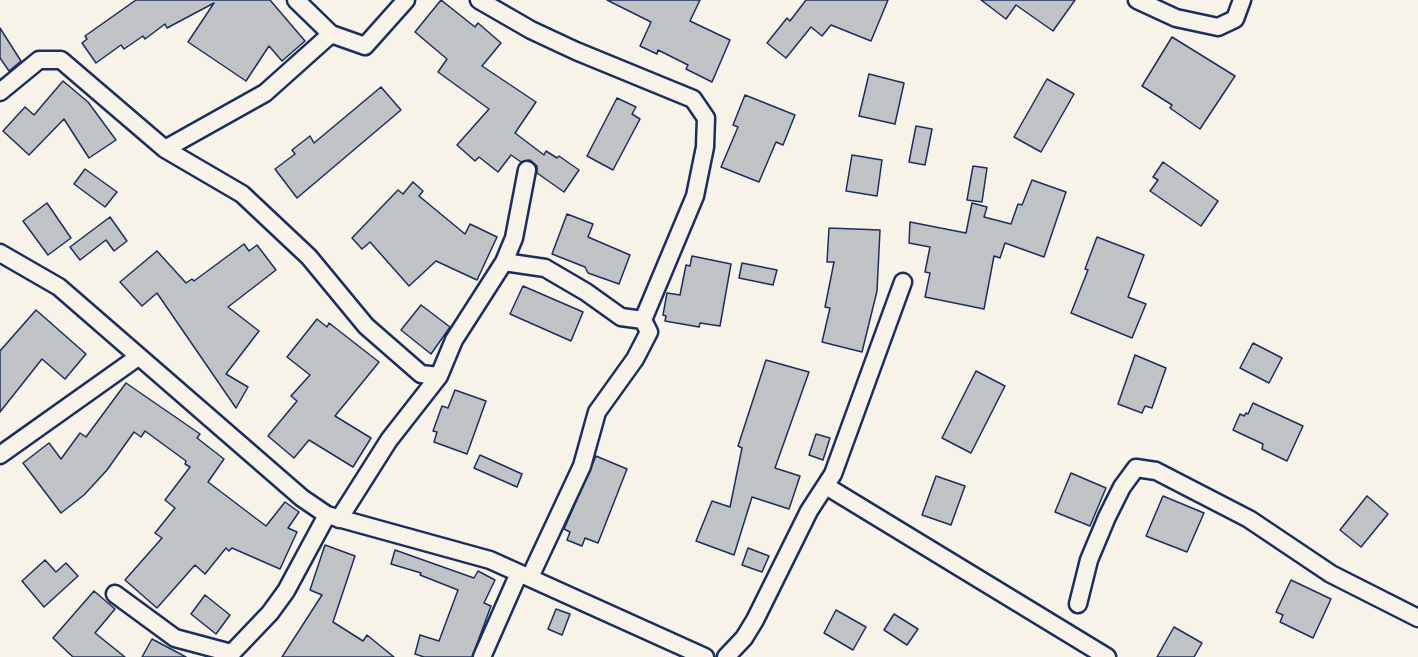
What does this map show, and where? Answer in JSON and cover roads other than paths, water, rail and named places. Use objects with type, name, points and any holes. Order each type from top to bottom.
[{"type":"street","points":[[296,0],[331,34],[365,46],[406,0]]},
{"type":"street","points":[[479,0],[531,30],[576,51],[693,99],[706,118],[705,147],[695,196],[643,320],[649,332],[635,359],[597,412],[582,466],[482,657]]},
{"type":"street","points":[[1137,0],[1176,18],[1218,27],[1235,19],[1242,0]]},
{"type":"street","points":[[165,149],[265,93],[331,34]]},
{"type":"street","points":[[0,92],[39,60],[62,60],[165,149],[242,194],[309,257],[366,326],[421,374],[439,376]]},
{"type":"street","points":[[115,594],[175,638],[229,655],[270,613],[333,517],[439,376],[454,340],[504,262],[514,238],[527,170]]},
{"type":"street","points":[[0,253],[59,288],[302,498],[333,517],[469,552],[705,657]]},
{"type":"street","points":[[504,262],[545,268],[586,292],[621,317],[643,320]]},
{"type":"street","points":[[726,657],[744,638],[755,620],[809,511],[826,486],[903,282]]},
{"type":"street","points":[[0,455],[138,357]]},
{"type":"street","points":[[1078,603],[1089,560],[1107,517],[1122,487],[1136,468],[1156,471],[1249,519],[1331,574],[1418,618]]},
{"type":"street","points":[[826,486],[1107,657]]}]
